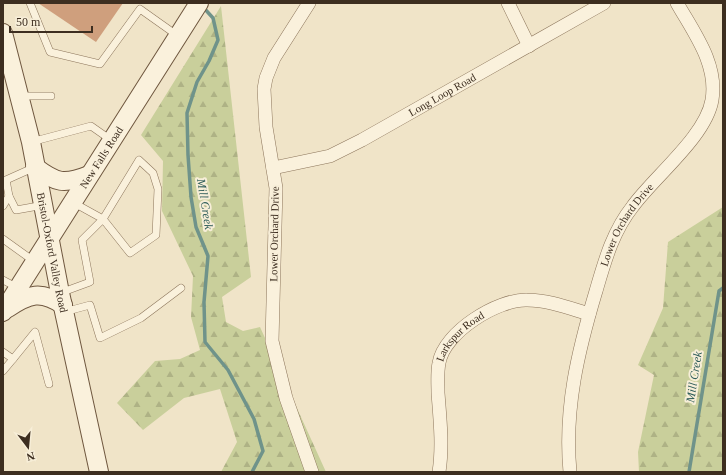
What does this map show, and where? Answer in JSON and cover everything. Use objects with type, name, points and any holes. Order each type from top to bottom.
[{"type":"main road","name":"New Falls Road","points":[[4,311],[11,284],[35,262],[49,237],[199,3]]},
{"type":"main road","name":"Bristol-Oxford Valley Road","points":[[3,33],[31,142],[49,237],[100,472]]},
{"type":"main road","points":[[35,167],[50,178],[62,182],[74,181],[89,175]]},
{"type":"main road","points":[[4,311],[25,296],[34,295],[52,298],[63,303]]},
{"type":"street","name":"Lower Orchard Drive","points":[[309,3],[274,58],[266,78],[264,112],[273,168],[276,207],[272,341],[286,398],[312,472]]},
{"type":"street","points":[[508,3],[529,46]]},
{"type":"street","name":"Long Loop Road","points":[[273,168],[330,156],[362,140],[604,3]]},
{"type":"street","name":"Lower Orchard Drive","points":[[570,472],[568,426],[570,398],[589,314],[609,249],[625,216],[697,132],[707,115],[712,102],[713,80],[710,66],[705,52],[677,3]]},
{"type":"street","name":"Larkspur Road","points":[[439,472],[440,439],[438,371],[443,350],[451,338],[460,329],[486,313],[517,301],[538,300],[589,314]]},
{"type":"lane","points":[[30,3],[50,52],[100,64],[140,6],[178,36]]},
{"type":"lane","points":[[19,96],[51,96]]},
{"type":"lane","points":[[31,142],[90,126],[111,141]]},
{"type":"lane","points":[[63,303],[90,282],[82,240],[103,219],[139,160],[153,173],[158,189],[156,235],[130,253],[103,219],[72,202]]},
{"type":"lane","points":[[35,167],[6,180],[9,196],[16,210],[44,205]]},
{"type":"lane","points":[[3,206],[9,196]]},
{"type":"lane","points":[[4,243],[35,262]]},
{"type":"lane","points":[[63,303],[90,305],[100,338],[141,318],[181,288]]},
{"type":"lane","points":[[3,371],[35,332],[49,384]]},
{"type":"lane","points":[[3,352],[13,359]]},
{"type":"green space","points":[[221,6],[251,277],[222,297],[226,322],[243,331],[260,327],[326,472],[221,472],[237,442],[220,389],[184,398],[143,430],[117,403],[155,361],[180,359],[200,350],[191,317],[193,276],[162,211],[163,161],[141,135]]},
{"type":"green space","points":[[723,207],[723,472],[639,472],[638,452],[654,375],[638,365],[663,308],[668,242]]},
{"type":"building","points":[[38,3],[123,3],[96,42]]},
{"type":"waterway","name":"Mill Creek","points":[[203,7],[213,18],[218,40],[209,61],[197,82],[187,113],[191,197],[196,227],[208,256],[204,302],[205,342],[228,370],[254,419],[263,451],[252,472]]},
{"type":"waterway","name":"Mill Creek","points":[[689,472],[719,291],[723,288]]}]
